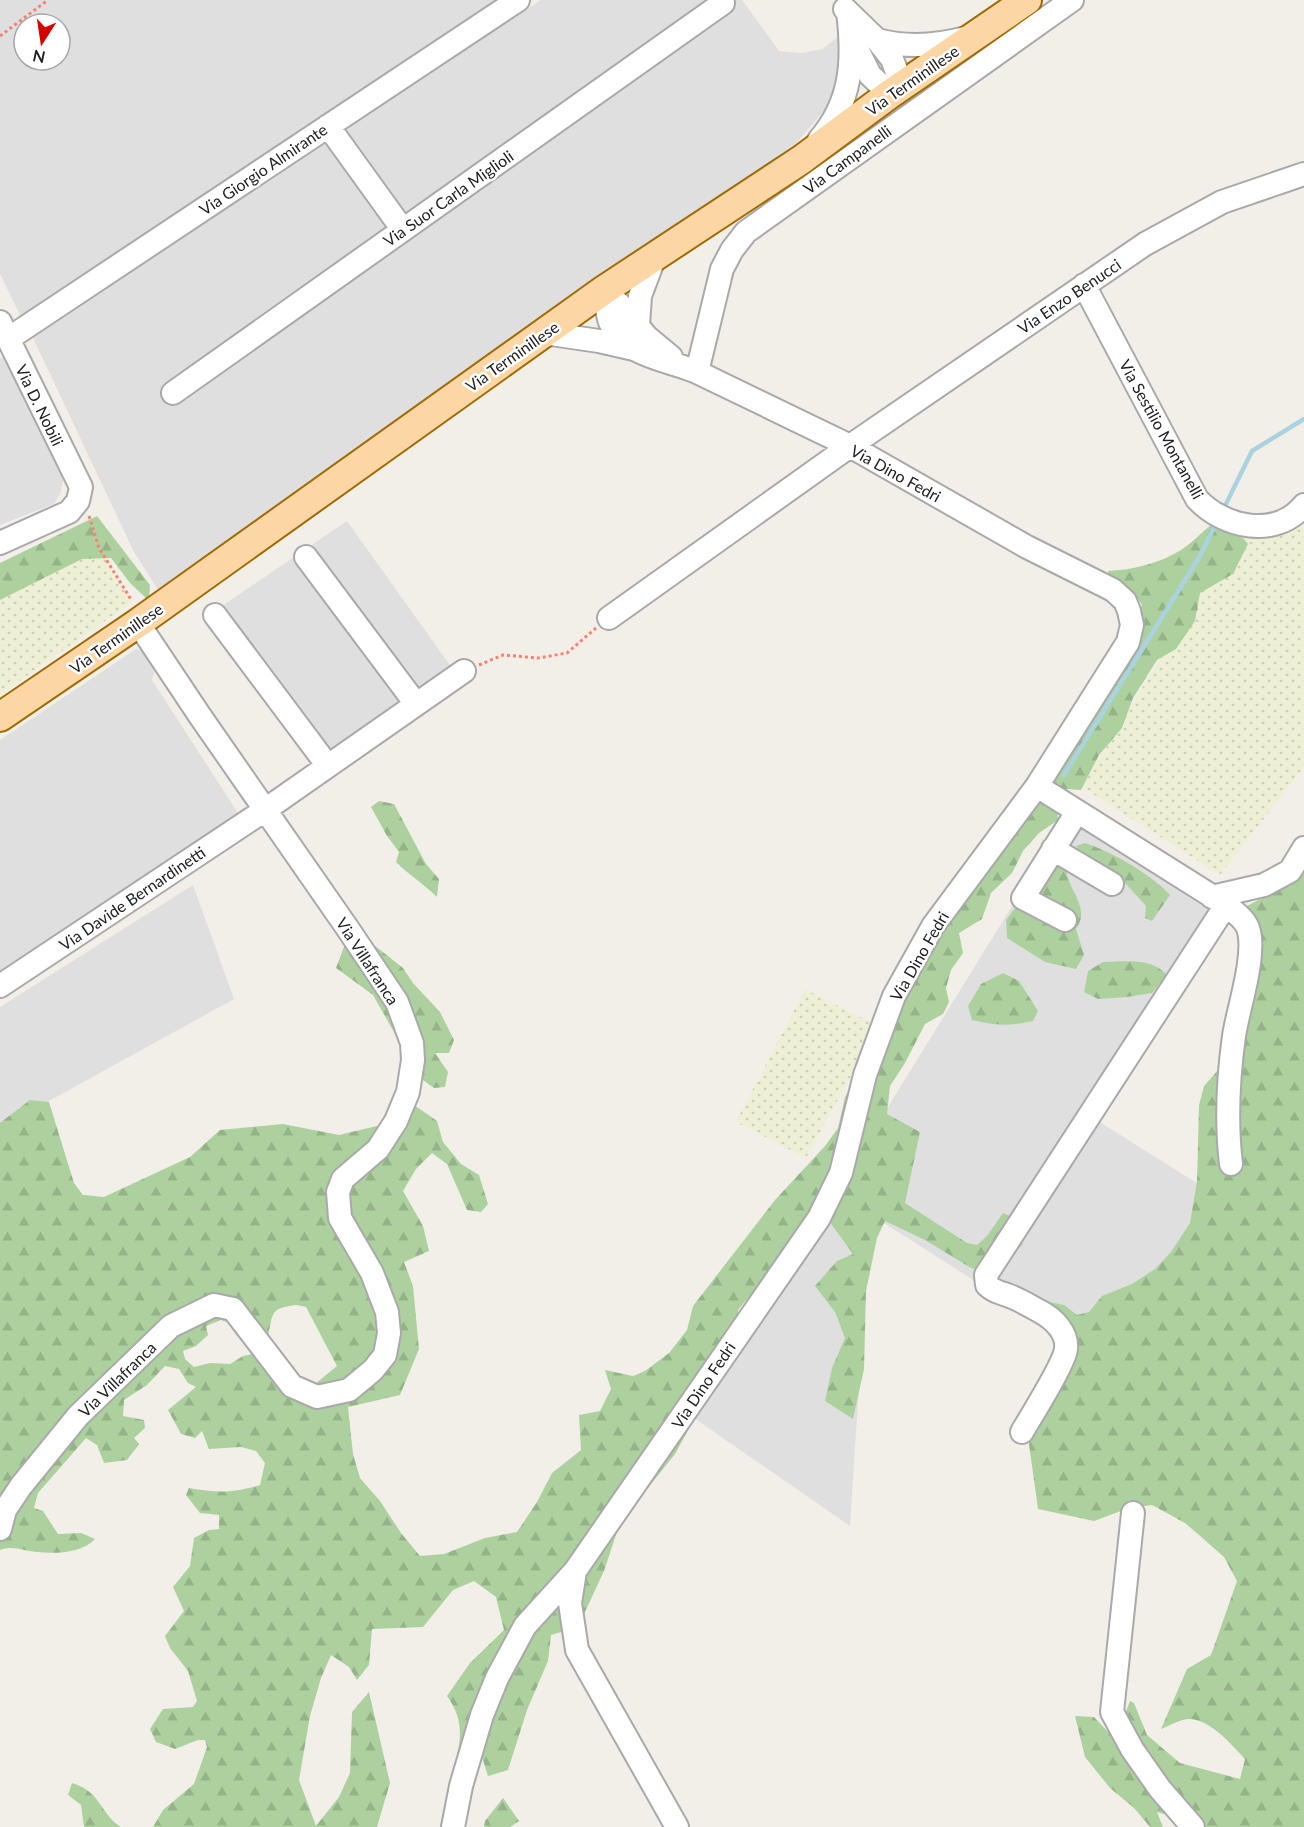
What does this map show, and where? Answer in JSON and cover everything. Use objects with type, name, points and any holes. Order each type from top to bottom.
[{"type":"main road","name":"Via Terminillese","points":[[0,717],[138,622],[604,290],[801,160],[896,90],[1027,0]]},
{"type":"street","name":"Via Giorgio Almirante","points":[[4,331],[328,126],[518,0]]},
{"type":"street","name":"Via Campanelli","points":[[689,369],[722,269],[732,250],[746,232],[1072,0]]},
{"type":"street","name":"Via Suor Carla Miglioli","points":[[173,393],[723,3]]},
{"type":"street","points":[[843,6],[851,38],[870,75],[896,90]]},
{"type":"street","points":[[843,6],[892,59],[896,90]]},
{"type":"street","points":[[876,40],[894,45],[917,46],[942,44],[976,36]]},
{"type":"street","points":[[801,160],[833,124],[840,108],[850,65],[851,38]]},
{"type":"street","points":[[328,126],[403,230]]},
{"type":"street","name":"Via Enzo Benucci","points":[[609,618],[850,446],[1145,244],[1222,202],[1304,174]]},
{"type":"street","points":[[638,325],[640,296],[655,256]]},
{"type":"street","name":"Via Sestilio Montanelli","points":[[1084,285],[1197,499],[1209,511],[1241,525],[1262,526],[1282,521],[1293,516],[1304,505]]},
{"type":"street","name":"Via Dino Fedri","points":[[604,290],[647,337],[689,369]]},
{"type":"street","name":"Via Dino Fedri","points":[[604,290],[610,322],[622,341],[663,362],[689,369],[850,446],[1027,547],[1113,590],[1125,601],[1132,625],[1128,642],[1037,786],[933,926],[894,996],[865,1075],[842,1173],[819,1218],[576,1571],[570,1603],[577,1650],[677,1827]]},
{"type":"street","name":"Via D. Nobili","points":[[4,331],[81,487]]},
{"type":"street","name":"Via Dino Fedri","points":[[544,333],[635,349]]},
{"type":"street","points":[[0,543],[69,512],[78,501],[81,487]]},
{"type":"street","points":[[306,557],[416,704]]},
{"type":"street","points":[[215,615],[328,766]]},
{"type":"street","name":"Via Villafranca","points":[[0,1529],[5,1510],[21,1486],[78,1416],[171,1326],[214,1305],[233,1309],[292,1386],[317,1397],[349,1390],[373,1370],[385,1355],[389,1333],[387,1312],[372,1273],[340,1218],[338,1192],[343,1179],[378,1149],[396,1121],[408,1092],[413,1060],[412,1043],[396,1002],[138,622]]},
{"type":"street","name":"Via Davide Bernardinetti","points":[[0,986],[265,810],[464,671]]},
{"type":"street","points":[[1037,786],[1219,901],[1241,917],[1248,927],[1249,962],[1234,1035],[1230,1072],[1228,1135],[1232,1164]]},
{"type":"street","points":[[1065,920],[1023,898],[1077,812]]},
{"type":"street","points":[[1022,1432],[1066,1350],[1065,1338],[1058,1325],[1044,1313],[1007,1295],[994,1292],[987,1285],[986,1275],[1219,901],[1264,885],[1290,871],[1304,848]]},
{"type":"street","points":[[1053,849],[1112,884]]},
{"type":"street","points":[[1133,1513],[1112,1712],[1137,1758],[1160,1790],[1193,1827]]},
{"type":"street","points":[[453,1827],[461,1786],[482,1715],[497,1678],[525,1626],[576,1571]]},
{"type":"path","points":[[0,36],[48,0]]},
{"type":"path","points":[[81,487],[99,548],[132,602],[138,622]]},
{"type":"path","points":[[464,671],[502,655],[538,658],[567,653],[609,618]]},
{"type":"shaded area","points":[[0,0],[510,0],[22,319],[0,274]]},
{"type":"shaded area","points":[[541,0],[742,0],[779,51],[802,53],[822,49],[838,37],[839,74],[827,107],[800,139],[765,171],[160,593],[134,552],[33,338]]},
{"type":"shaded area","points":[[5,357],[63,481],[60,494],[54,504],[0,525],[0,359]]},
{"type":"shaded area","points":[[347,521],[452,668],[323,753],[219,608]]},
{"type":"shaded area","points":[[136,649],[149,653],[157,663],[152,680],[238,813],[221,830],[0,976],[0,740]]},
{"type":"shaded area","points":[[1066,819],[1210,911],[978,1283],[870,1214],[850,1526],[691,1416],[873,1131]]},
{"type":"shaded area","points":[[193,885],[234,999],[0,1128],[0,1007]]},
{"type":"shaded area","points":[[1098,1121],[1216,1195],[1111,1348],[997,1286],[993,1276]]},
{"type":"green space","points":[[97,516],[150,585],[149,601],[130,583],[111,558],[82,559],[0,600],[0,563]]},
{"type":"green space","points":[[1211,525],[1235,528],[1248,544],[1233,574],[1200,593],[1195,621],[1176,649],[1157,660],[1133,698],[1122,728],[1099,755],[1081,790],[1054,788],[1055,776],[1142,605],[1132,591],[1109,577],[1108,571],[1137,567],[1173,555]]},
{"type":"green space","points":[[1304,527],[1304,767],[1220,875],[1082,787],[1233,538],[1267,538]]},
{"type":"green space","points":[[99,548],[132,602],[0,695],[0,595]]},
{"type":"green space","points":[[1033,796],[1057,807],[1058,820],[1039,833],[1023,851],[1012,873],[991,893],[982,919],[959,933],[963,953],[951,970],[946,988],[949,1002],[943,1014],[925,1024],[890,1086],[887,1114],[920,1132],[905,1203],[967,1243],[977,1245],[987,1236],[1003,1213],[1026,1223],[1022,1245],[1009,1258],[1002,1274],[971,1268],[925,1240],[885,1221],[877,1238],[866,1291],[864,1369],[853,1419],[825,1401],[832,1368],[845,1338],[835,1312],[815,1286],[837,1261],[853,1254],[821,1210],[738,1310],[739,1350],[675,1454],[620,1523],[604,1571],[578,1627],[551,1635],[548,1661],[527,1710],[508,1770],[488,1776],[477,1741],[454,1771],[460,1733],[457,1715],[447,1696],[470,1663],[504,1630],[496,1597],[474,1581],[453,1590],[423,1627],[372,1629],[369,1665],[357,1680],[349,1667],[331,1655],[321,1678],[310,1716],[299,1780],[316,1826],[339,1797],[350,1773],[352,1712],[369,1692],[390,1783],[377,1827],[153,1827],[163,1810],[194,1784],[207,1747],[205,1740],[198,1740],[175,1749],[156,1742],[150,1729],[163,1709],[193,1707],[197,1701],[188,1671],[170,1648],[165,1636],[184,1611],[173,1587],[190,1566],[194,1538],[209,1530],[219,1529],[219,1515],[200,1513],[186,1495],[189,1488],[225,1491],[260,1485],[265,1463],[256,1451],[241,1447],[209,1449],[202,1431],[195,1438],[181,1434],[168,1410],[196,1387],[188,1383],[179,1369],[165,1366],[147,1385],[124,1400],[123,1416],[144,1420],[145,1428],[134,1438],[139,1444],[127,1460],[104,1463],[97,1445],[86,1438],[38,1493],[34,1508],[43,1511],[58,1534],[81,1533],[95,1539],[90,1544],[76,1550],[52,1553],[14,1548],[0,1550],[0,1123],[30,1100],[49,1102],[74,1183],[83,1195],[104,1197],[190,1157],[220,1130],[283,1124],[339,1135],[381,1125],[407,1107],[417,1107],[437,1121],[443,1142],[461,1164],[479,1175],[488,1204],[481,1212],[467,1210],[447,1164],[432,1153],[416,1169],[403,1191],[423,1226],[429,1251],[404,1262],[413,1286],[419,1349],[400,1395],[348,1407],[353,1454],[360,1478],[380,1501],[401,1533],[420,1556],[444,1554],[485,1538],[517,1532],[537,1502],[552,1473],[581,1450],[579,1415],[600,1411],[611,1389],[605,1370],[633,1376],[645,1371],[669,1353],[687,1330],[693,1306],[775,1200],[825,1146],[838,1128],[845,1097],[873,1052],[901,965]],"holes":[[[297,1305],[306,1307],[337,1366],[315,1384],[274,1366],[257,1353],[243,1356],[230,1364],[210,1363],[194,1367],[185,1359],[183,1351],[196,1346],[208,1335],[206,1326],[221,1320],[268,1337],[272,1317],[277,1310]]]},
{"type":"green space","points":[[379,801],[394,804],[426,864],[439,879],[437,897],[396,862],[399,852],[371,807]]},
{"type":"green space","points":[[1085,843],[1130,864],[1170,895],[1152,921],[1145,918],[1146,906],[1126,884],[1103,873],[1086,861],[1076,846]]},
{"type":"green space","points":[[1304,856],[1304,1827],[1185,1827],[1174,1817],[1157,1812],[1163,1827],[1150,1827],[1134,1808],[1110,1788],[1085,1757],[1075,1716],[1094,1717],[1111,1735],[1128,1741],[1123,1719],[1130,1701],[1134,1703],[1147,1735],[1180,1763],[1240,1779],[1245,1759],[1212,1728],[1196,1720],[1188,1719],[1161,1729],[1187,1669],[1211,1655],[1237,1581],[1224,1557],[1185,1523],[1152,1505],[1129,1508],[1094,1521],[1038,1509],[1028,1437],[1068,1356],[1044,1301],[1064,1305],[1077,1315],[1089,1312],[1102,1296],[1132,1284],[1155,1269],[1171,1252],[1190,1223],[1197,1181],[1199,1105],[1204,1086],[1225,1062],[1230,1171],[1239,1174],[1234,1135],[1252,927],[1247,906],[1290,883]]},
{"type":"green space","points":[[1052,860],[1066,870],[1080,907],[1080,921],[1076,929],[1084,955],[1076,969],[1045,962],[1007,938],[1006,920]]},
{"type":"green space","points":[[345,944],[374,945],[403,968],[413,983],[440,1012],[454,1040],[449,1053],[435,1053],[448,1072],[445,1087],[434,1088],[420,1078],[373,995],[336,968]]},
{"type":"green space","points":[[1103,962],[1146,963],[1161,969],[1167,975],[1152,993],[1098,999],[1084,992],[1088,971]]},
{"type":"green space","points":[[1003,973],[1019,981],[1038,1011],[1033,1021],[1002,1025],[972,1020],[968,1006],[981,984]]},
{"type":"green space","points":[[805,989],[878,1026],[806,1158],[736,1122]]},
{"type":"green space","points":[[72,1783],[89,1791],[114,1822],[121,1827],[84,1827],[81,1805],[68,1795]]},
{"type":"green space","points":[[503,1798],[519,1821],[510,1827],[484,1827],[485,1821]]},
{"type":"waterway","points":[[1223,510],[1252,451],[1304,419]]},
{"type":"waterway","points":[[1064,775],[1200,556],[1216,523]]}]
